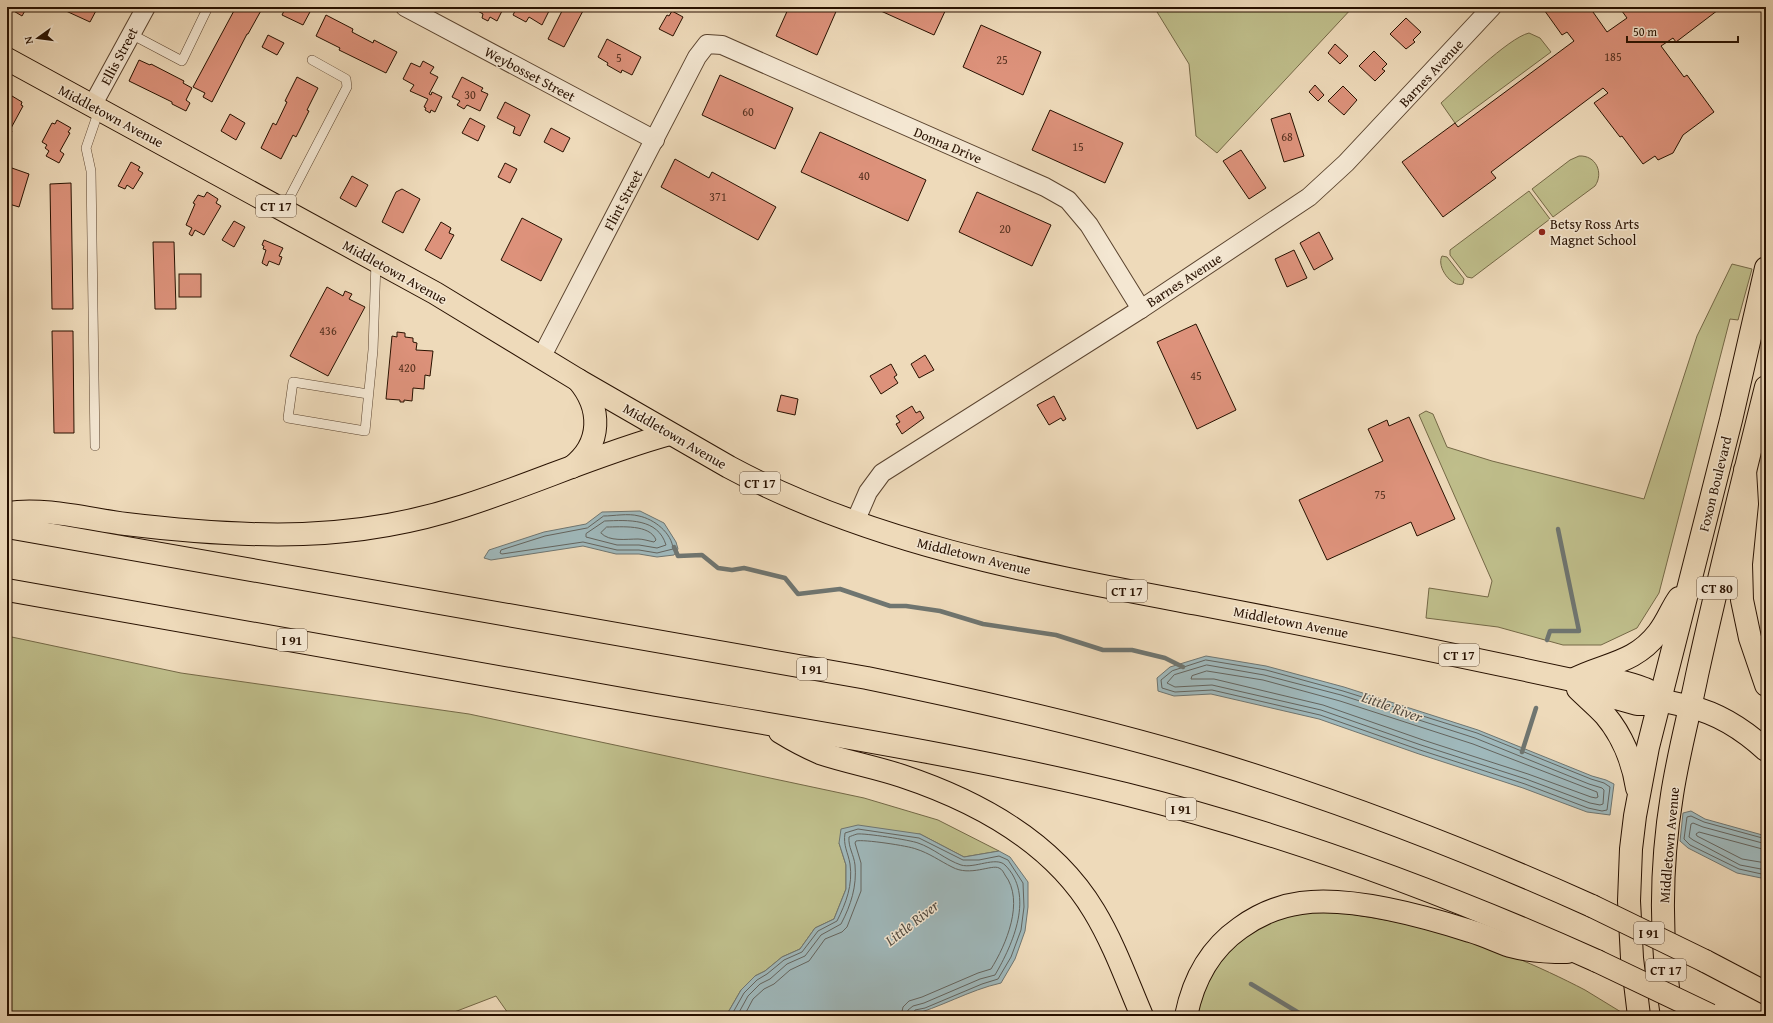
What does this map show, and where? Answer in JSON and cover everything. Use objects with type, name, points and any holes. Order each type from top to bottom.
[{"type":"main road","name":"Middletown Avenue","points":[[7,59],[435,293],[578,380],[747,477],[778,492],[854,522],[931,547],[1019,569],[1412,646],[1572,680],[1587,690],[1637,704],[1647,704],[1660,700],[1691,707],[1672,793],[1663,881],[1664,952],[1672,1016]]},
{"type":"main road","name":"Foxon Boulevard","points":[[1660,700],[1690,585],[1766,268]]},
{"type":"main road","points":[[569,469],[588,451],[593,440],[595,428],[595,415],[592,403],[586,390],[578,380]]},
{"type":"main road","name":"Foxon Boulevard","points":[[1691,707],[1716,590],[1766,387]]},
{"type":"main road","points":[[7,513],[39,512],[156,528],[224,533],[304,534],[338,532],[393,524],[440,513],[470,504],[670,434]]},
{"type":"main road","points":[[1745,470],[1747,504],[1741,564],[1742,600],[1750,638],[1766,685]]},
{"type":"main road","name":"I 91","points":[[7,527],[867,678],[1005,707],[1150,744],[1307,793],[1463,851],[1592,906],[1705,960],[1766,993]]},
{"type":"main road","points":[[1637,802],[1637,787],[1634,772],[1620,738],[1605,715],[1581,692],[1572,680],[1595,669],[1624,661],[1641,650],[1659,632],[1677,600],[1690,585]]},
{"type":"main road","name":"I 91","points":[[7,590],[767,724],[1033,773],[1128,795],[1266,834],[1393,877],[1494,916],[1578,952],[1711,1016]]},
{"type":"main road","name":"CT 80","points":[[1637,802],[1660,700]]},
{"type":"main road","points":[[1691,707],[1704,710],[1726,720],[1743,730],[1766,750]]},
{"type":"main road","points":[[767,724],[794,740],[819,752],[901,775],[952,795],[992,815],[1028,838],[1048,855],[1071,879],[1094,911],[1114,951],[1142,1016]]},
{"type":"main road","name":"CT 17","points":[[1637,802],[1631,849],[1629,901],[1632,958],[1640,1016]]},
{"type":"main road","points":[[1186,1016],[1192,992],[1202,969],[1226,939],[1261,915],[1279,908],[1300,903],[1331,902],[1378,908],[1457,927],[1519,948],[1545,952],[1578,952]]},
{"type":"street","name":"Ellis Street","points":[[96,108],[131,34],[146,7]]},
{"type":"street","name":"Weybosset Street","points":[[405,7],[655,140]]},
{"type":"street","name":"Barnes Avenue","points":[[854,522],[868,492],[882,473],[1141,308],[1309,197],[1346,163],[1492,7]]},
{"type":"street","name":"Flint Street","points":[[541,358],[697,57],[707,44]]},
{"type":"street","name":"Donna Drive","points":[[707,44],[722,45],[1045,187],[1068,200],[1089,225],[1141,308]]},
{"type":"lane","points":[[131,34],[182,61],[208,7]]},
{"type":"lane","points":[[284,210],[347,87],[346,79],[312,60]]},
{"type":"lane","points":[[95,446],[91,171],[86,148],[96,108]]},
{"type":"lane","points":[[368,394],[293,382],[288,418],[365,431],[373,350],[376,260]]},
{"type":"shaded area","points":[[1154,7],[1353,7],[1217,153],[1196,136],[1189,64]]},
{"type":"shaded area","points":[[1529,33],[1540,38],[1551,52],[1455,123],[1441,103],[1497,53],[1520,37]]},
{"type":"shaded area","points":[[1579,156],[1590,158],[1594,162],[1597,166],[1599,176],[1598,181],[1595,186],[1553,217],[1532,189],[1570,160]]},
{"type":"shaded area","points":[[1529,191],[1550,219],[1472,278],[1467,277],[1450,255],[1450,250]]},
{"type":"shaded area","points":[[1442,256],[1447,257],[1464,279],[1463,284],[1454,283],[1446,276],[1441,266]]},
{"type":"shaded area","points":[[1732,264],[1752,269],[1738,320],[1730,319],[1659,593],[1637,628],[1601,645],[1563,645],[1498,627],[1426,618],[1429,588],[1488,597],[1492,581],[1419,415],[1426,411],[1433,414],[1447,447],[1492,461],[1644,499],[1697,336]]},
{"type":"shaded area","points":[[7,636],[181,673],[469,714],[864,798],[938,820],[999,851],[964,857],[920,834],[839,843],[846,865],[846,889],[834,919],[815,928],[800,949],[782,957],[765,971],[755,976],[741,990],[726,1016],[510,1016],[496,996],[444,1016],[7,1016]]},
{"type":"shaded area","points":[[1305,912],[1337,912],[1421,927],[1452,935],[1491,948],[1549,972],[1585,990],[1621,1012],[1622,1016],[1196,1016],[1204,991],[1215,968],[1231,949],[1250,933],[1282,915]]},
{"type":"water","points":[[640,511],[664,523],[676,542],[678,549],[674,555],[657,557],[639,554],[616,554],[583,546],[491,560],[484,558],[489,550],[544,532],[586,524],[602,512]]},
{"type":"water","name":"Little River","points":[[1206,656],[1266,666],[1344,687],[1478,730],[1592,776],[1606,780],[1614,784],[1610,815],[1587,812],[1523,788],[1319,719],[1211,694],[1174,696],[1158,691],[1157,678],[1170,667]]},
{"type":"water","points":[[1691,811],[1705,819],[1766,836],[1766,879],[1737,873],[1688,848],[1680,841],[1683,813]]},
{"type":"water","name":"Little River","points":[[858,825],[920,834],[964,857],[999,851],[1010,857],[1028,882],[1028,907],[1025,931],[1015,959],[1001,983],[977,990],[920,1013],[908,1016],[726,1016],[741,990],[755,976],[765,971],[782,957],[800,949],[815,928],[834,919],[846,889],[846,865],[839,843],[841,829]]},
{"type":"building","points":[[7,7],[27,7],[22,16]]},
{"type":"building","points":[[68,7],[98,7],[90,22],[66,11]]},
{"type":"building","points":[[236,7],[263,7],[247,34],[212,102],[203,97],[205,93],[193,87]]},
{"type":"building","points":[[286,7],[307,7],[311,10],[303,25],[282,15]]},
{"type":"building","points":[[477,7],[504,7],[497,21],[490,17],[488,21],[482,18],[483,14],[476,10]]},
{"type":"building","points":[[517,7],[547,7],[550,9],[542,25],[529,17],[526,22],[513,15]]},
{"type":"building","points":[[564,7],[585,7],[564,47],[548,39]]},
{"type":"building","points":[[789,7],[838,7],[817,55],[776,36]]},
{"type":"building","points":[[872,7],[947,7],[934,35]]},
{"type":"building","points":[[1542,7],[1600,7],[1593,12],[1607,32],[1627,18],[1619,7],[1722,7],[1676,42],[1673,38],[1661,46],[1684,77],[1687,75],[1714,112],[1683,135],[1673,153],[1658,160],[1655,156],[1643,164],[1594,103],[1608,93],[1603,88],[1491,172],[1496,178],[1443,217],[1402,162],[1455,123],[1458,127],[1574,41],[1567,32],[1562,35]]},
{"type":"building","points":[[672,11],[683,17],[673,36],[659,29],[667,15],[669,16]]},
{"type":"building","points":[[326,15],[353,29],[352,32],[373,43],[374,40],[397,52],[386,73],[339,50],[340,48],[316,36]]},
{"type":"building","points":[[1406,18],[1421,32],[1413,40],[1415,42],[1406,49],[1390,34]]},
{"type":"building","points":[[981,25],[1041,52],[1023,95],[963,67]]},
{"type":"building","points":[[268,35],[284,43],[277,55],[262,47]]},
{"type":"building","points":[[607,39],[641,57],[632,75],[622,70],[621,73],[607,65],[608,63],[598,57]]},
{"type":"building","points":[[1335,44],[1348,56],[1340,64],[1328,53]]},
{"type":"building","points":[[1374,51],[1387,64],[1382,69],[1385,71],[1375,81],[1359,66]]},
{"type":"building","points":[[139,60],[150,65],[151,64],[184,81],[183,83],[192,88],[186,100],[190,103],[186,111],[172,104],[172,102],[129,81]]},
{"type":"building","points":[[423,61],[434,67],[430,73],[438,77],[429,94],[431,95],[432,92],[442,97],[435,112],[431,110],[430,113],[425,110],[426,108],[424,107],[428,99],[410,91],[414,85],[403,79],[411,63],[420,67]]},
{"type":"building","points":[[720,75],[793,108],[775,149],[702,115]]},
{"type":"building","points":[[297,77],[318,88],[307,110],[309,111],[296,137],[293,135],[281,159],[261,148],[273,123],[276,125],[287,102],[285,101]]},
{"type":"building","points":[[462,77],[483,88],[481,91],[488,94],[480,111],[467,105],[464,109],[457,105],[460,101],[452,97]]},
{"type":"building","points":[[1315,85],[1324,95],[1318,101],[1309,92]]},
{"type":"building","points":[[1343,86],[1357,100],[1344,115],[1328,101]]},
{"type":"building","points":[[7,93],[22,102],[21,105],[23,106],[10,130],[12,131],[7,139]]},
{"type":"building","points":[[505,102],[530,115],[520,136],[513,133],[515,127],[497,118]]},
{"type":"building","points":[[1050,110],[1123,143],[1105,183],[1032,150]]},
{"type":"building","points":[[1290,113],[1304,156],[1284,162],[1271,119]]},
{"type":"building","points":[[230,114],[245,123],[236,140],[221,131]]},
{"type":"building","points":[[470,118],[485,126],[478,141],[462,133]]},
{"type":"building","points":[[57,120],[71,128],[68,132],[70,133],[60,151],[64,154],[59,163],[46,156],[49,151],[45,148],[47,145],[42,142],[52,123],[55,124]]},
{"type":"building","points":[[551,128],[570,138],[563,152],[544,142]]},
{"type":"building","points":[[820,132],[926,180],[908,221],[801,172]]},
{"type":"building","points":[[1241,150],[1266,188],[1249,199],[1223,161]]},
{"type":"building","points":[[675,159],[709,178],[712,172],[776,207],[758,240],[661,187]]},
{"type":"building","points":[[131,162],[140,167],[138,170],[143,173],[133,189],[127,185],[125,189],[118,186]]},
{"type":"building","points":[[505,163],[517,169],[510,183],[498,177]]},
{"type":"building","points":[[9,167],[29,174],[19,207],[9,204],[11,198],[7,196],[7,170]]},
{"type":"building","points":[[352,176],[368,185],[356,207],[340,198]]},
{"type":"building","points":[[71,183],[73,309],[52,309],[50,184]]},
{"type":"building","points":[[402,189],[420,199],[403,233],[382,222],[396,192]]},
{"type":"building","points":[[207,192],[218,199],[216,203],[221,206],[204,235],[195,230],[192,236],[189,234],[192,228],[186,225],[195,204],[193,203],[198,195],[204,197]]},
{"type":"building","points":[[977,192],[1051,225],[1032,266],[959,232]]},
{"type":"building","points":[[522,218],[562,239],[541,281],[501,260]]},
{"type":"building","points":[[234,221],[245,227],[234,247],[222,240]]},
{"type":"building","points":[[441,222],[451,228],[449,233],[454,235],[441,259],[425,250]]},
{"type":"building","points":[[1319,232],[1333,259],[1314,270],[1300,243]]},
{"type":"building","points":[[264,240],[283,248],[279,256],[282,257],[279,265],[269,261],[267,266],[262,263],[266,250],[263,249],[264,246],[262,245]]},
{"type":"building","points":[[153,242],[174,242],[176,309],[155,309]]},
{"type":"building","points":[[1294,250],[1307,278],[1287,287],[1275,259]]},
{"type":"building","points":[[179,274],[201,274],[201,297],[179,297]]},
{"type":"building","points":[[327,287],[343,296],[345,291],[352,294],[349,299],[365,307],[328,376],[290,356]]},
{"type":"building","points":[[1196,324],[1236,410],[1197,429],[1157,342]]},
{"type":"building","points":[[52,331],[73,331],[74,433],[54,433]]},
{"type":"building","points":[[397,332],[405,333],[405,337],[413,338],[413,342],[417,343],[416,350],[433,351],[430,376],[425,375],[424,389],[413,388],[412,401],[404,400],[404,402],[400,402],[400,400],[386,399],[392,336],[397,337]]},
{"type":"building","points":[[925,355],[934,370],[919,378],[911,364]]},
{"type":"building","points":[[891,364],[897,375],[894,377],[898,383],[881,394],[870,376]]},
{"type":"building","points":[[781,395],[798,399],[795,415],[777,411]]},
{"type":"building","points":[[1054,396],[1066,419],[1063,421],[1061,418],[1049,425],[1037,405]]},
{"type":"building","points":[[912,406],[916,413],[920,411],[924,418],[902,434],[896,424],[900,422],[896,416]]},
{"type":"building","points":[[1409,417],[1455,519],[1417,536],[1411,522],[1327,560],[1299,500],[1383,461],[1368,429],[1387,420],[1389,426]]},
{"type":"waterway","points":[[1547,640],[1550,631],[1579,631],[1558,529]]},
{"type":"waterway","points":[[674,547],[678,556],[702,555],[718,568],[732,570],[744,568],[785,578],[798,594],[840,589],[890,606],[906,606],[940,611],[983,624],[1056,635],[1103,650],[1132,650],[1165,658],[1183,667]]},
{"type":"waterway","points":[[1522,752],[1536,708]]},
{"type":"waterway","points":[[1251,984],[1304,1016]]},
{"type":"place","name":"Betsy Ross Arts Magnet School","points":[[1542,232]]}]
